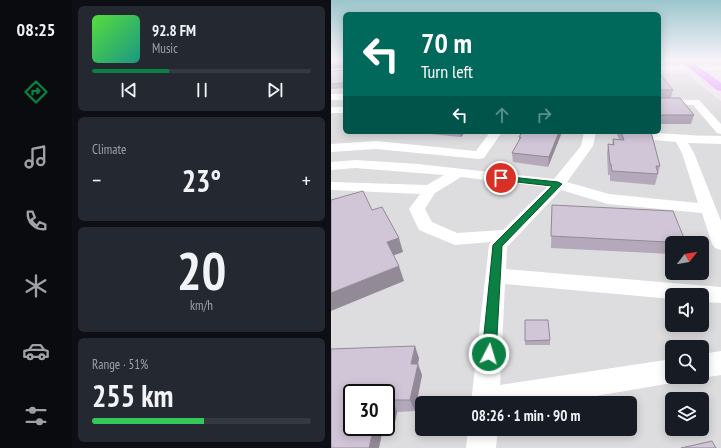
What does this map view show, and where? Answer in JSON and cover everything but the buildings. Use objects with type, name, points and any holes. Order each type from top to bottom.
[{"type":"main road","points":[[711,81],[721,88]]},
{"type":"street","points":[[331,97],[343,97]]},
{"type":"street","points":[[661,102],[696,102],[721,131]]},
{"type":"street","points":[[331,110],[343,110]]},
{"type":"street","points":[[331,163],[337,147],[349,134]]},
{"type":"street","points":[[337,147],[375,145],[400,146],[479,155],[495,134]]},
{"type":"street","points":[[485,396],[498,245],[558,184],[587,146],[590,134]]},
{"type":"street","points":[[626,134],[721,140]]},
{"type":"street","points":[[680,138],[688,153],[721,244]]},
{"type":"street","points":[[331,166],[355,164],[418,168],[558,184],[608,199],[708,209]]},
{"type":"street","points":[[458,173],[430,190],[417,208],[425,226],[455,239],[508,235]]},
{"type":"street","points":[[331,186],[430,190]]},
{"type":"street","points":[[495,276],[721,295]]},
{"type":"street","points":[[709,365],[721,363]]},
{"type":"street","points":[[554,396],[665,372]]},
{"type":"street","points":[[481,448],[482,436]]},
{"type":"shaded area","points":[[331,81],[343,81],[343,134],[661,134],[661,81],[695,81],[721,101],[721,448],[331,448]]},
{"type":"route","points":[[489,354],[498,245],[558,184],[501,178]]}]
